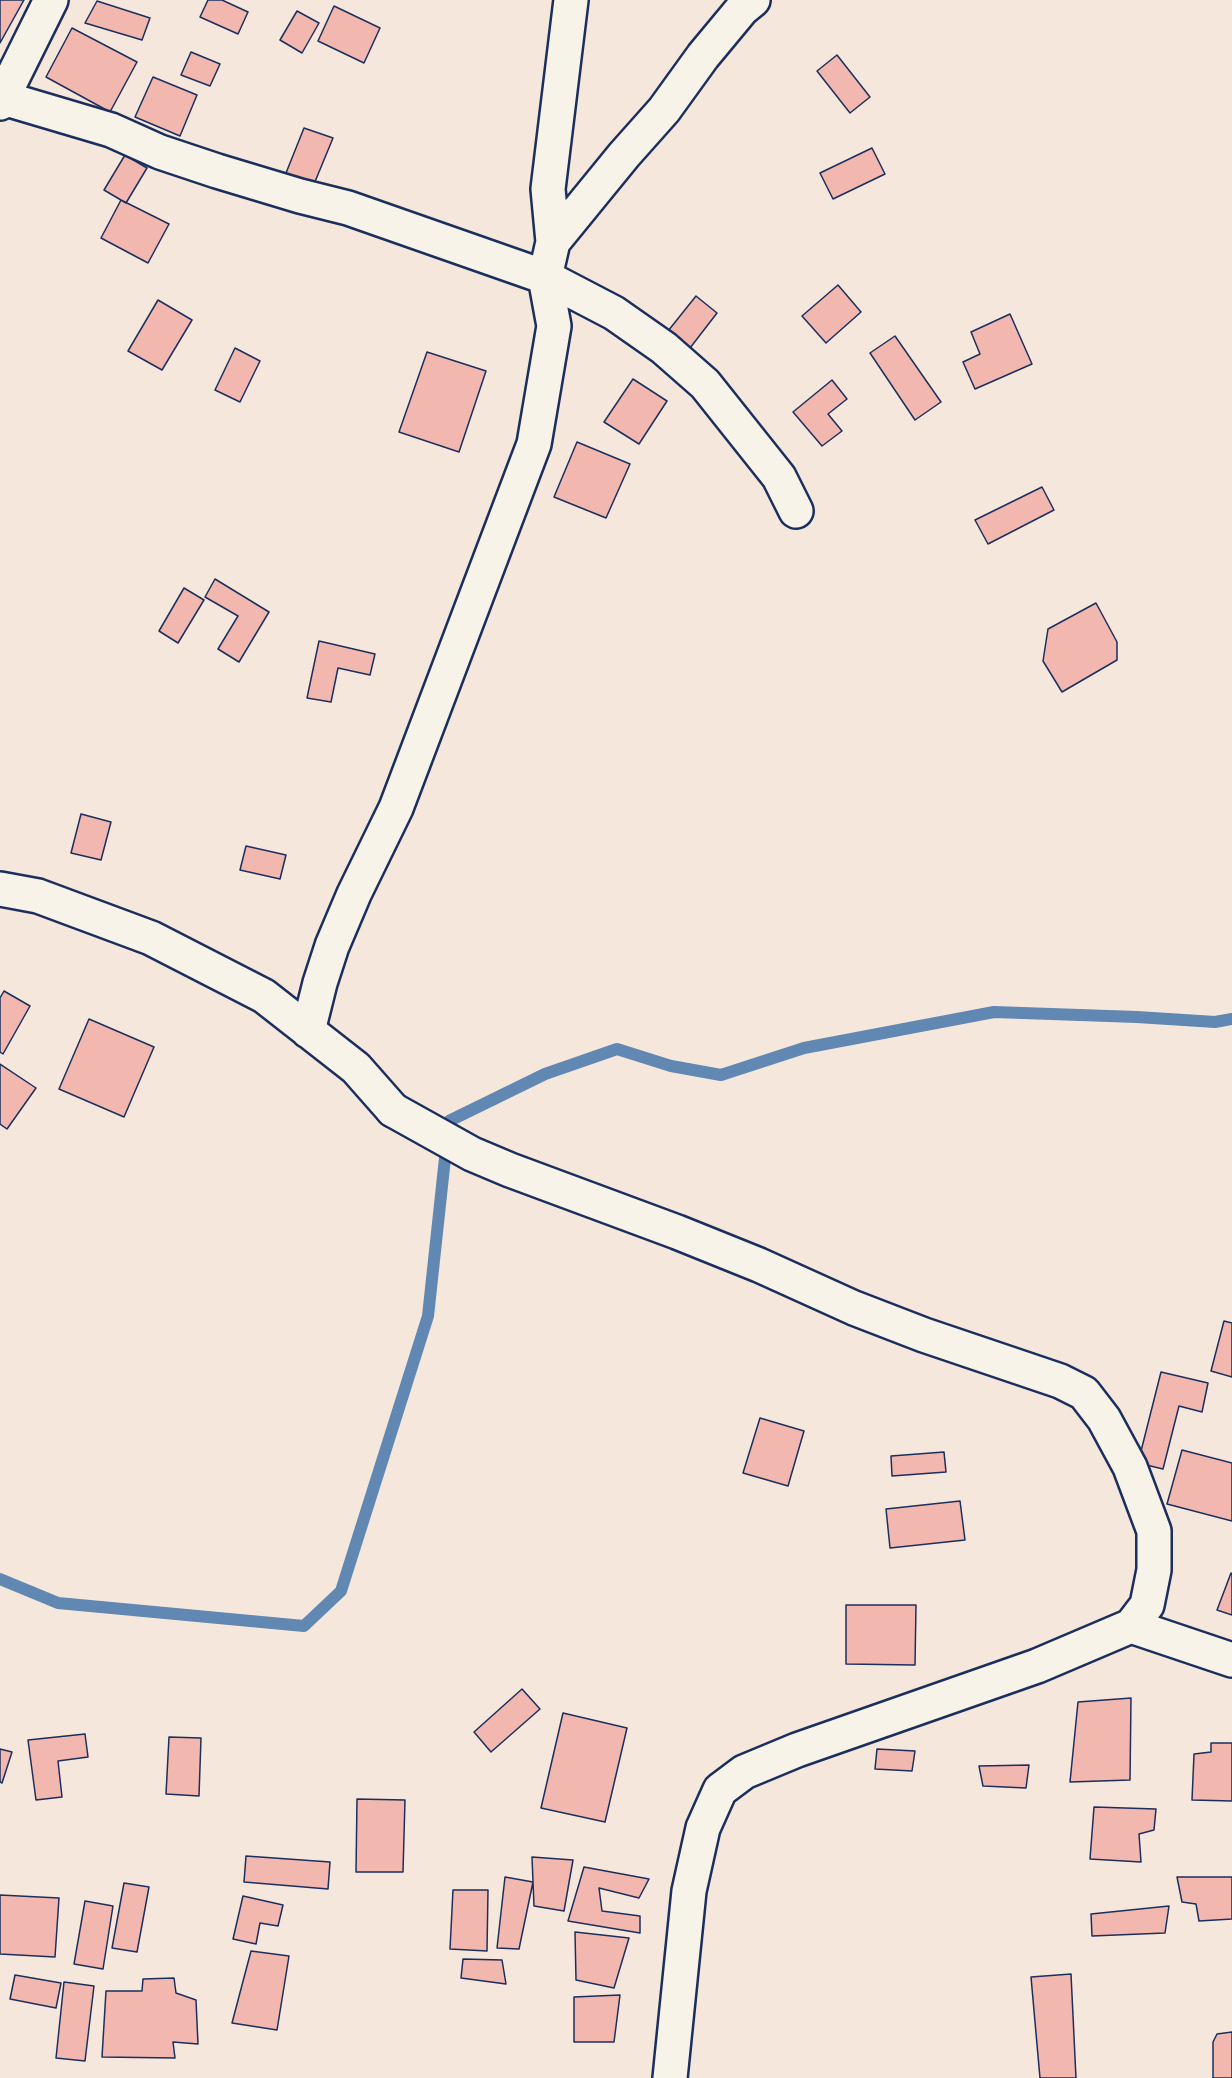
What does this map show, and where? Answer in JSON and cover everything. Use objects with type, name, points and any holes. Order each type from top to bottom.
[{"type":"street","points":[[51,0],[1,101],[111,130],[160,152],[300,196],[348,208],[545,277],[614,313],[664,348],[705,384],[779,477],[796,511]]},
{"type":"street","points":[[308,1031],[332,946],[354,894],[396,808],[534,444],[554,326],[545,277],[553,242],[548,189],[571,0]]},
{"type":"street","points":[[553,242],[664,110],[703,56],[742,9],[753,0]]},
{"type":"street","points":[[0,889],[38,896],[151,938],[264,996],[357,1068],[393,1110],[472,1154],[759,1265],[854,1308],[924,1335],[1060,1381],[1084,1393],[1104,1419],[1130,1467],[1154,1531],[1154,1570],[1147,1605],[1131,1626],[1037,1666],[797,1750],[744,1772],[720,1790],[703,1828],[689,1891],[670,2078]]},
{"type":"street","points":[[1131,1626],[1232,1660]]},
{"type":"building","points":[[0,0],[24,0],[0,43]]},
{"type":"building","points":[[208,0],[222,0],[248,12],[238,34],[200,17]]},
{"type":"building","points":[[97,1],[150,18],[142,40],[85,23]]},
{"type":"building","points":[[334,6],[380,28],[364,63],[318,41]]},
{"type":"building","points":[[297,11],[319,23],[302,53],[280,40]]},
{"type":"building","points":[[72,28],[137,62],[110,112],[46,77]]},
{"type":"building","points":[[191,52],[220,64],[210,86],[181,75]]},
{"type":"building","points":[[837,55],[870,97],[850,113],[817,71]]},
{"type":"building","points":[[153,77],[197,95],[180,136],[135,117]]},
{"type":"building","points":[[304,128],[333,138],[312,189],[284,178]]},
{"type":"building","points":[[872,148],[885,174],[833,199],[820,173]]},
{"type":"building","points":[[125,155],[147,168],[126,203],[104,190]]},
{"type":"building","points":[[121,200],[169,224],[148,263],[101,238]]},
{"type":"building","points":[[838,285],[861,312],[826,343],[802,316]]},
{"type":"building","points":[[696,296],[717,313],[690,348],[668,331]]},
{"type":"building","points":[[158,300],[192,320],[162,370],[128,351]]},
{"type":"building","points":[[1010,314],[1032,364],[975,389],[963,362],[980,354],[971,332]]},
{"type":"building","points":[[895,336],[941,402],[915,420],[870,353]]},
{"type":"building","points":[[235,348],[260,361],[240,402],[215,390]]},
{"type":"building","points":[[427,352],[486,371],[459,452],[399,432]]},
{"type":"building","points":[[633,379],[667,401],[639,444],[604,422]]},
{"type":"building","points":[[832,380],[847,399],[828,414],[842,431],[822,446],[793,412]]},
{"type":"building","points":[[577,442],[630,464],[606,518],[554,497]]},
{"type":"building","points":[[1042,487],[1054,510],[988,544],[975,520]]},
{"type":"building","points":[[215,579],[269,612],[239,662],[218,649],[238,616],[205,597]]},
{"type":"building","points":[[184,588],[204,600],[178,643],[159,631]]},
{"type":"building","points":[[1096,603],[1117,642],[1117,660],[1062,692],[1043,661],[1048,629]]},
{"type":"building","points":[[319,641],[375,654],[370,675],[338,668],[331,702],[307,698]]},
{"type":"building","points":[[81,814],[111,822],[101,860],[71,853]]},
{"type":"building","points":[[246,846],[286,855],[280,879],[240,870]]},
{"type":"building","points":[[4,991],[30,1006],[3,1054],[0,1052],[0,998]]},
{"type":"building","points":[[89,1019],[154,1047],[124,1117],[59,1089]]},
{"type":"building","points":[[0,1064],[36,1088],[7,1129],[0,1124]]},
{"type":"building","points":[[1224,1321],[1232,1323],[1232,1377],[1211,1371]]},
{"type":"building","points":[[1161,1372],[1208,1383],[1202,1412],[1179,1406],[1163,1469],[1138,1463]]},
{"type":"building","points":[[760,1418],[804,1431],[788,1486],[743,1473]]},
{"type":"building","points":[[1182,1450],[1232,1463],[1232,1521],[1167,1504]]},
{"type":"building","points":[[944,1452],[946,1472],[892,1476],[891,1456]]},
{"type":"building","points":[[960,1501],[965,1540],[890,1548],[886,1509]]},
{"type":"building","points":[[1232,1574],[1232,1615],[1217,1610]]},
{"type":"building","points":[[846,1605],[916,1605],[915,1665],[846,1664]]},
{"type":"building","points":[[522,1689],[540,1709],[491,1752],[474,1732]]},
{"type":"building","points":[[1131,1698],[1130,1780],[1070,1782],[1078,1702]]},
{"type":"building","points":[[563,1713],[627,1728],[605,1822],[541,1808]]},
{"type":"building","points":[[85,1734],[88,1757],[58,1761],[62,1797],[36,1800],[28,1740]]},
{"type":"building","points":[[169,1737],[201,1738],[199,1796],[166,1794]]},
{"type":"building","points":[[1211,1743],[1232,1743],[1232,1801],[1192,1800],[1194,1754],[1211,1752]]},
{"type":"building","points":[[0,1749],[12,1752],[2,1783],[0,1782]]},
{"type":"building","points":[[877,1749],[915,1751],[912,1771],[875,1769]]},
{"type":"building","points":[[1029,1765],[1026,1788],[983,1786],[979,1766]]},
{"type":"building","points":[[357,1799],[405,1800],[403,1872],[356,1872]]},
{"type":"building","points":[[1094,1807],[1156,1809],[1154,1830],[1139,1834],[1141,1862],[1090,1859]]},
{"type":"building","points":[[246,1856],[330,1862],[328,1889],[244,1882]]},
{"type":"building","points":[[532,1857],[573,1860],[564,1911],[534,1906]]},
{"type":"building","points":[[584,1867],[649,1879],[639,1898],[599,1888],[602,1911],[640,1916],[640,1933],[568,1921]]},
{"type":"building","points":[[505,1877],[533,1882],[519,1949],[497,1948]]},
{"type":"building","points":[[1177,1877],[1232,1877],[1232,1919],[1199,1921],[1196,1904],[1182,1902]]},
{"type":"building","points":[[124,1883],[149,1887],[137,1952],[112,1948]]},
{"type":"building","points":[[453,1890],[488,1890],[487,1951],[450,1949]]},
{"type":"building","points":[[0,1895],[59,1898],[55,1957],[0,1954]]},
{"type":"building","points":[[243,1896],[283,1905],[278,1926],[260,1923],[256,1944],[233,1939]]},
{"type":"building","points":[[85,1901],[113,1906],[103,1969],[74,1964]]},
{"type":"building","points":[[1169,1906],[1165,1933],[1092,1936],[1091,1914]]},
{"type":"building","points":[[575,1932],[629,1938],[614,1988],[576,1980]]},
{"type":"building","points":[[251,1951],[289,1956],[277,2030],[232,2023]]},
{"type":"building","points":[[463,1959],[502,1960],[506,1984],[461,1978]]},
{"type":"building","points":[[1071,1974],[1076,2078],[1040,2078],[1031,1977]]},
{"type":"building","points":[[15,1975],[61,1983],[56,2008],[10,1999]]},
{"type":"building","points":[[174,1978],[176,1993],[196,2000],[198,2044],[173,2042],[175,2058],[102,2057],[106,1991],[142,1991],[143,1979]]},
{"type":"building","points":[[64,1982],[94,1986],[85,2061],[56,2058]]},
{"type":"building","points":[[620,1995],[614,2042],[574,2042],[574,1997]]},
{"type":"building","points":[[1232,2032],[1232,2078],[1213,2078],[1213,2042],[1217,2034]]},
{"type":"waterway","points":[[0,1579],[58,1603],[304,1626],[341,1591],[428,1316],[449,1121],[545,1074],[617,1049],[671,1066],[721,1075],[804,1048],[994,1012],[1215,1022],[1232,1019]]}]
